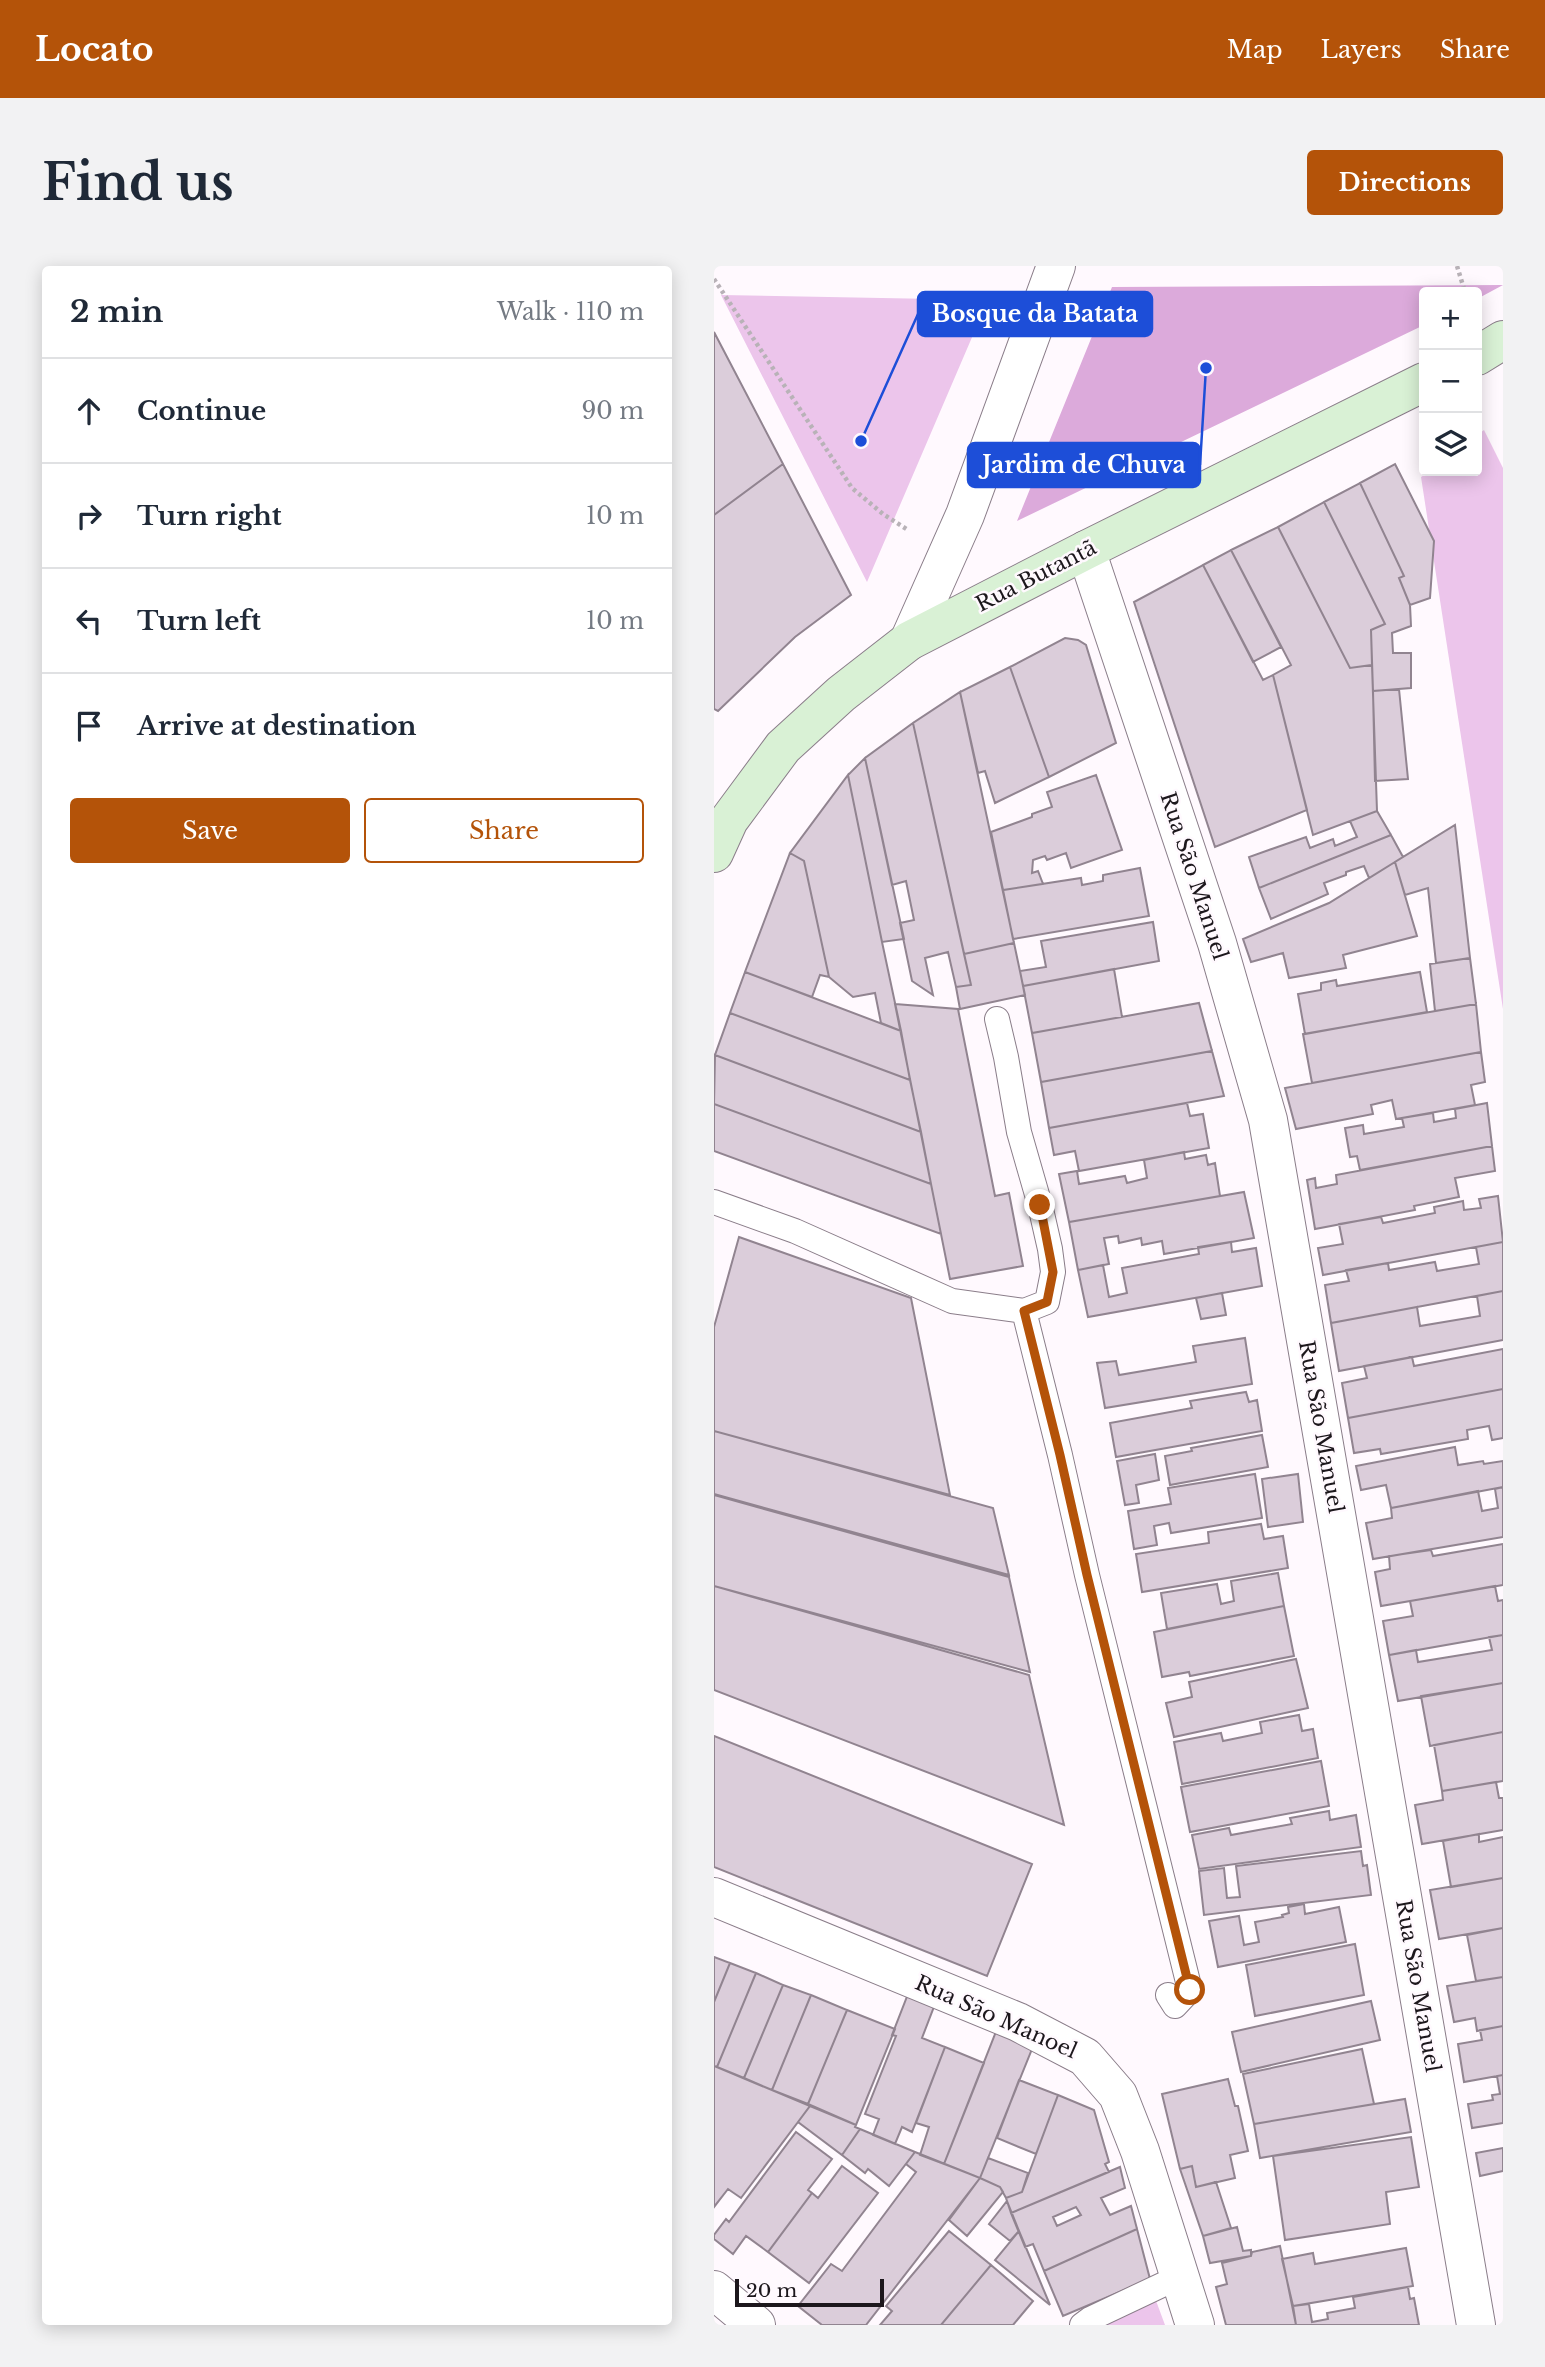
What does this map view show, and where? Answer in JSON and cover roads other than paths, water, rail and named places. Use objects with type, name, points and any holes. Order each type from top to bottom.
[{"type":"main road","points":[[1482,353],[1503,340]]},
{"type":"main road","name":"Rua Butantã","points":[[714,853],[729,820],[783,747],[841,694],[909,641],[1419,384]]},
{"type":"street","points":[[909,641],[965,515],[1056,266]]},
{"type":"street","name":"Rua São Manuel","points":[[1086,550],[1217,943],[1268,1120],[1476,2325]]},
{"type":"street","name":"Rua São Manoel","points":[[714,1897],[1018,2022],[1085,2057],[1118,2095],[1140,2151],[1195,2325]]},
{"type":"street","points":[[714,2290],[756,2325]]},
{"type":"lane","points":[[714,1202],[795,1231],[952,1301],[1024,1311],[1047,1302],[1053,1272],[1040,1205],[1019,1132],[997,1019]]},
{"type":"lane","points":[[1024,1311],[1190,1990],[1175,2006],[1168,1995]]},
{"type":"lane","points":[[1082,2325],[1181,2276]]},
{"type":"place","name":"Jardim de Chuva","points":[[1206,368]]},
{"type":"place","name":"Bosque da Batata","points":[[861,441]]}]
